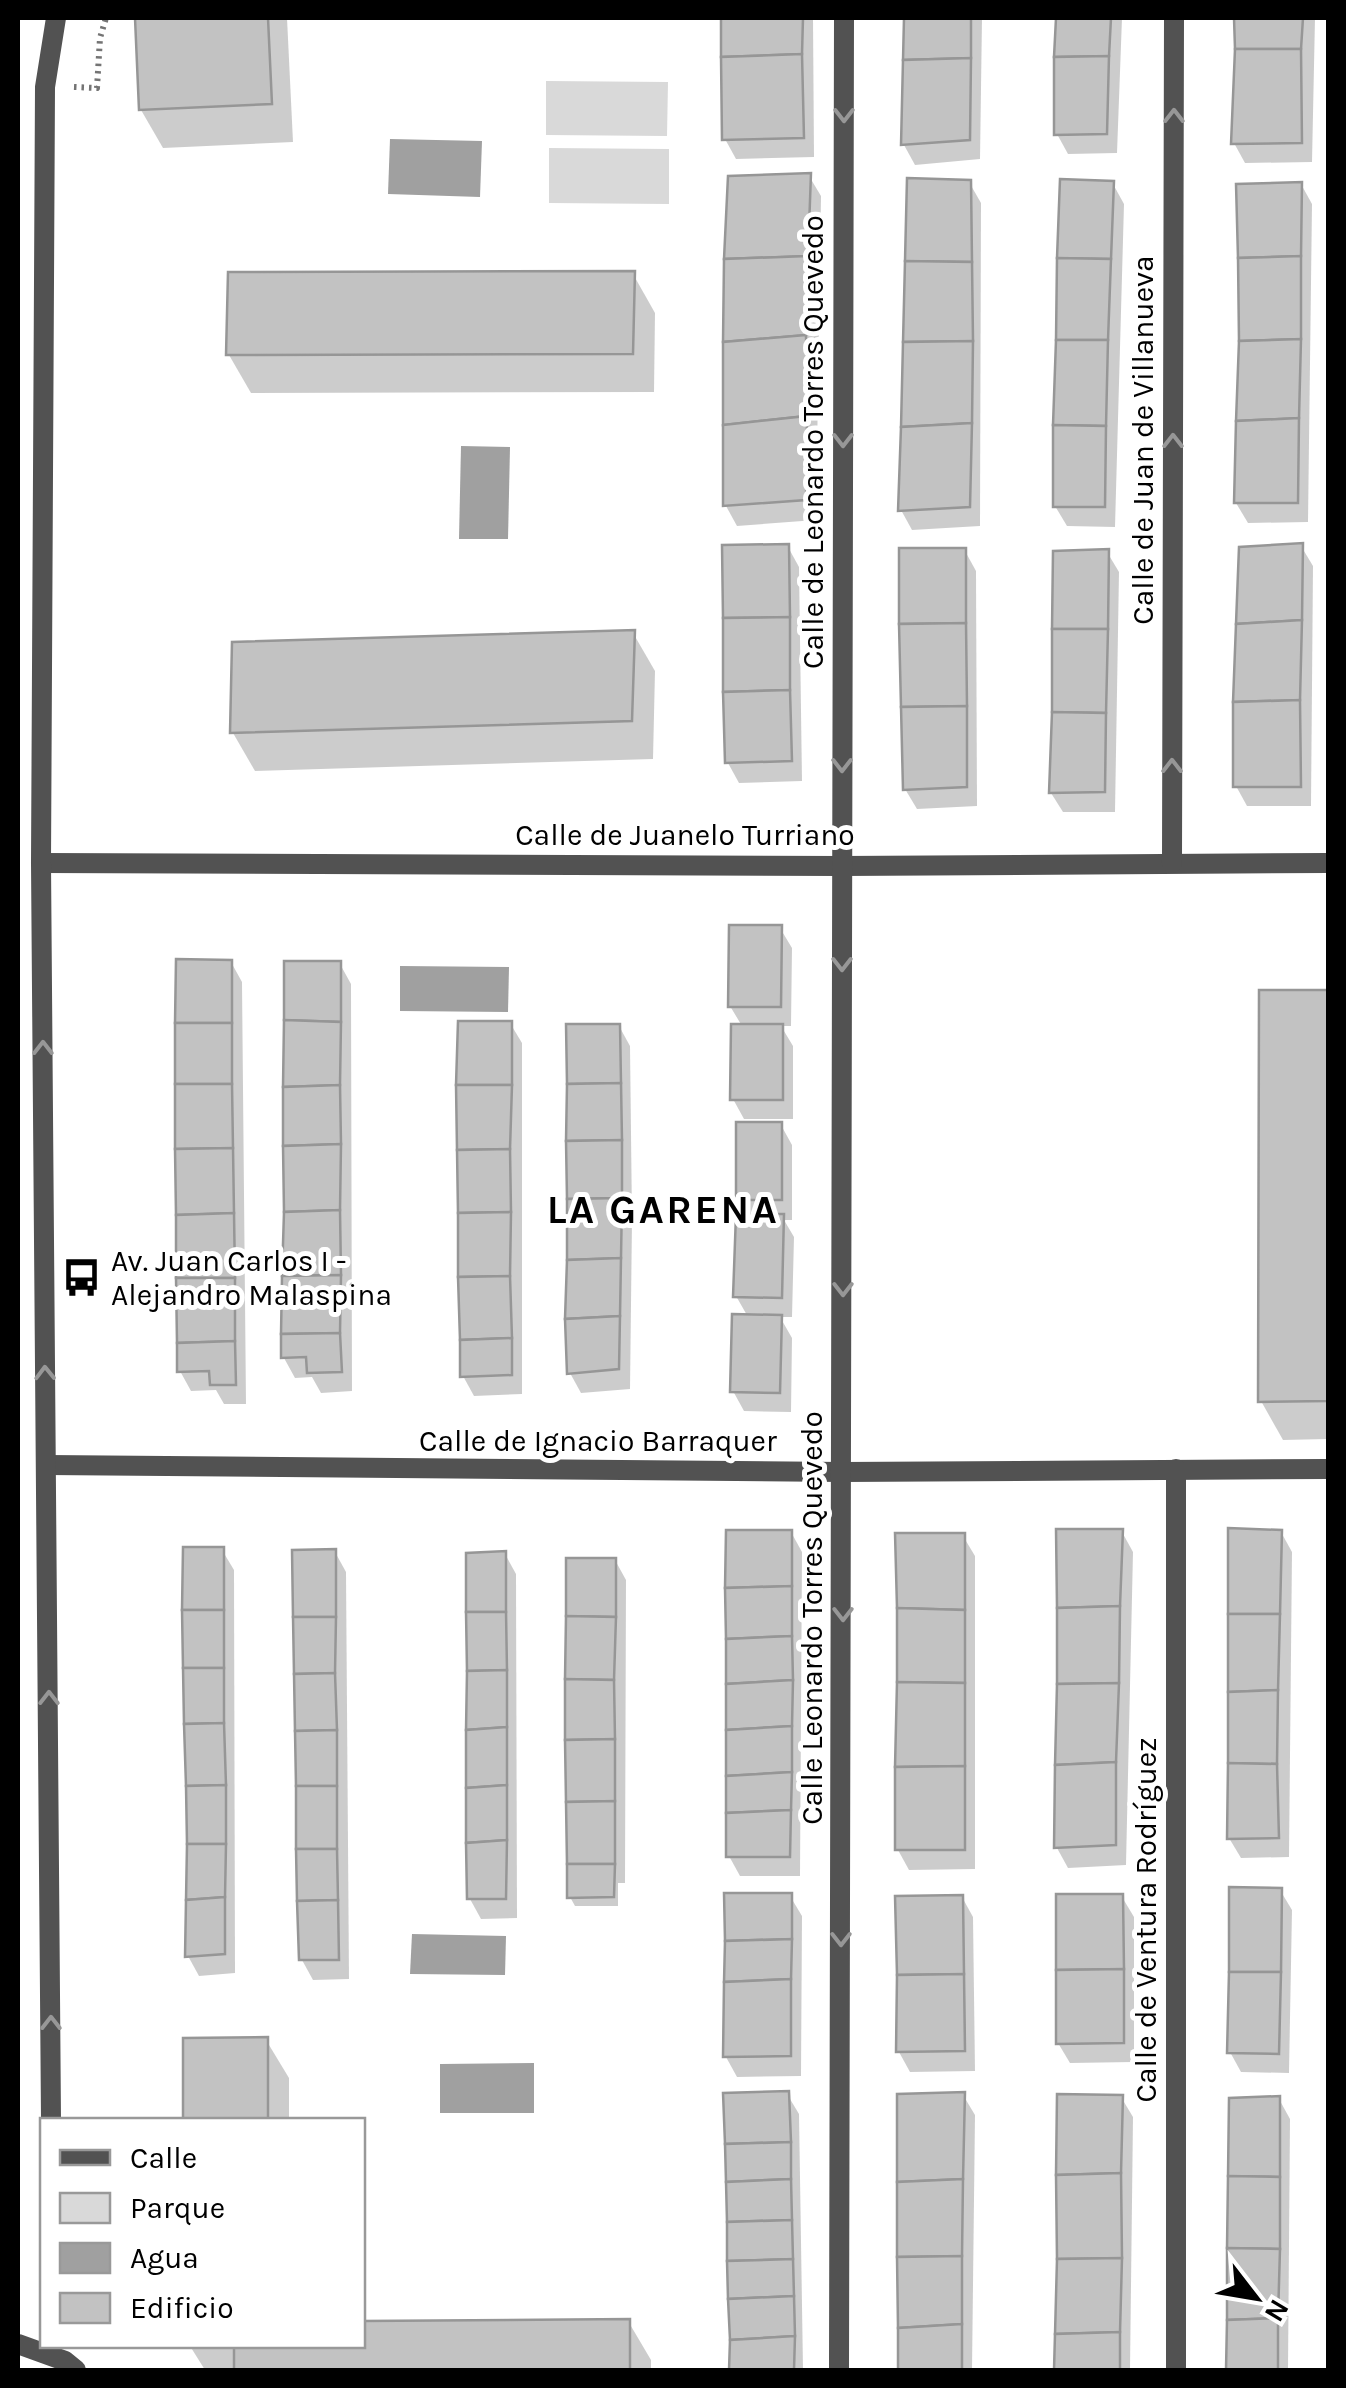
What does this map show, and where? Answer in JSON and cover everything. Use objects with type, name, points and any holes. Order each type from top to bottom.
[{"type":"street","points":[[51,2118],[42,863],[45,87],[56,18]]},
{"type":"street","name":"Calle de Leonardo Torres Quevedo","points":[[842,866],[844,18]]},
{"type":"street","name":"Calle de Juan de Villanueva","points":[[1172,863],[1174,18]]},
{"type":"street","name":"Calle de Juanelo Turriano","points":[[42,863],[1328,864]]},
{"type":"street","name":"Calle Leonardo Torres Quevedo","points":[[839,2370],[844,1472],[842,866]]},
{"type":"street","name":"Calle de Ignacio Barraquer","points":[[48,1465],[844,1472],[1328,1468]]},
{"type":"street","name":"Calle de Ventura Rodríguez","points":[[1176,1469],[1176,2370]]},
{"type":"street","points":[[18,2344],[68,2359]]},
{"type":"path","points":[[96,88],[100,38],[106,18]]},
{"type":"green space","points":[[546,81],[668,82],[667,136],[546,135]]},
{"type":"green space","points":[[549,148],[669,149],[669,204],[549,203]]},
{"type":"water","points":[[390,139],[482,141],[480,197],[388,194]]},
{"type":"water","points":[[461,446],[510,447],[508,539],[459,539]]},
{"type":"water","points":[[400,966],[509,967],[508,1012],[400,1011]]},
{"type":"water","points":[[412,1934],[506,1936],[505,1975],[410,1974]]},
{"type":"water","points":[[534,2063],[534,2113],[440,2113],[440,2064]]},
{"type":"building","points":[[135,18],[268,18],[272,104],[139,110]]},
{"type":"building","points":[[721,18],[803,18],[802,54],[721,57]]},
{"type":"building","points":[[904,18],[971,18],[971,58],[903,60]]},
{"type":"building","points":[[1056,18],[1111,18],[1109,56],[1054,57]]},
{"type":"building","points":[[1234,18],[1303,18],[1301,49],[1235,49]]},
{"type":"building","points":[[1235,49],[1301,49],[1302,143],[1231,144]]},
{"type":"building","points":[[802,54],[804,138],[722,140],[721,57]]},
{"type":"building","points":[[1109,56],[1107,134],[1054,135],[1054,57]]},
{"type":"building","points":[[971,58],[970,140],[901,145],[903,60]]},
{"type":"building","points":[[811,173],[808,256],[724,259],[728,176]]},
{"type":"building","points":[[907,178],[971,180],[972,262],[905,261]]},
{"type":"building","points":[[1060,179],[1114,181],[1111,259],[1057,258]]},
{"type":"building","points":[[1302,182],[1301,256],[1238,258],[1236,184]]},
{"type":"building","points":[[808,256],[806,335],[723,342],[724,259]]},
{"type":"building","points":[[1301,256],[1301,339],[1239,341],[1238,258]]},
{"type":"building","points":[[1057,258],[1111,259],[1108,340],[1056,340]]},
{"type":"building","points":[[905,261],[972,262],[973,341],[903,342]]},
{"type":"building","points":[[635,271],[633,354],[226,355],[228,272]]},
{"type":"building","points":[[806,335],[807,416],[723,425],[723,342]]},
{"type":"building","points":[[1301,339],[1299,418],[1236,421],[1239,341]]},
{"type":"building","points":[[1056,340],[1108,340],[1106,426],[1053,425]]},
{"type":"building","points":[[973,341],[972,423],[901,427],[903,342]]},
{"type":"building","points":[[807,416],[806,500],[723,506],[723,425]]},
{"type":"building","points":[[1299,418],[1298,503],[1234,503],[1236,421]]},
{"type":"building","points":[[972,423],[970,507],[898,511],[901,427]]},
{"type":"building","points":[[1053,425],[1106,426],[1105,507],[1053,507]]},
{"type":"building","points":[[1303,543],[1302,620],[1236,624],[1239,547]]},
{"type":"building","points":[[789,544],[790,617],[723,618],[722,545]]},
{"type":"building","points":[[899,548],[966,548],[966,623],[899,624]]},
{"type":"building","points":[[1109,549],[1108,629],[1052,629],[1053,551]]},
{"type":"building","points":[[790,617],[790,690],[723,692],[723,618]]},
{"type":"building","points":[[1302,620],[1300,700],[1233,702],[1236,624]]},
{"type":"building","points":[[966,623],[967,706],[901,707],[899,624]]},
{"type":"building","points":[[1052,629],[1108,629],[1106,713],[1052,712]]},
{"type":"building","points":[[635,630],[632,721],[230,733],[232,642]]},
{"type":"building","points":[[790,690],[792,761],[725,763],[723,692]]},
{"type":"building","points":[[1300,700],[1301,787],[1233,787],[1233,702]]},
{"type":"building","points":[[967,706],[967,787],[903,790],[901,707]]},
{"type":"building","points":[[1052,712],[1106,713],[1105,792],[1049,793]]},
{"type":"building","points":[[729,925],[782,925],[781,1007],[728,1007]]},
{"type":"building","points":[[176,959],[232,960],[232,1023],[175,1023]]},
{"type":"building","points":[[284,961],[341,961],[341,1022],[284,1020]]},
{"type":"building","points":[[1259,990],[1328,990],[1328,1401],[1258,1402]]},
{"type":"building","points":[[284,1020],[341,1022],[340,1085],[283,1087]]},
{"type":"building","points":[[458,1021],[512,1021],[512,1085],[456,1085]]},
{"type":"building","points":[[175,1023],[232,1023],[232,1084],[175,1084]]},
{"type":"building","points":[[566,1024],[620,1024],[621,1083],[567,1084]]},
{"type":"building","points":[[731,1024],[783,1024],[783,1100],[730,1100]]},
{"type":"building","points":[[621,1083],[622,1140],[566,1141],[567,1084]]},
{"type":"building","points":[[175,1084],[232,1084],[233,1148],[175,1149]]},
{"type":"building","points":[[340,1085],[341,1144],[283,1146],[283,1087]]},
{"type":"building","points":[[456,1085],[512,1085],[510,1149],[457,1150]]},
{"type":"building","points":[[736,1122],[782,1122],[782,1200],[736,1200]]},
{"type":"building","points":[[622,1140],[622,1198],[567,1199],[566,1141]]},
{"type":"building","points":[[341,1144],[340,1210],[284,1212],[283,1146]]},
{"type":"building","points":[[233,1148],[234,1213],[176,1215],[175,1149]]},
{"type":"building","points":[[510,1149],[511,1212],[458,1213],[457,1150]]},
{"type":"building","points":[[622,1198],[621,1258],[567,1260],[567,1199]]},
{"type":"building","points":[[340,1210],[341,1275],[282,1276],[284,1212]]},
{"type":"building","points":[[511,1212],[510,1276],[458,1277],[458,1213]]},
{"type":"building","points":[[234,1213],[235,1278],[176,1278],[176,1215]]},
{"type":"building","points":[[736,1214],[784,1214],[782,1298],[733,1297]]},
{"type":"building","points":[[621,1258],[620,1316],[565,1319],[567,1260]]},
{"type":"building","points":[[341,1275],[340,1333],[281,1334],[282,1276]]},
{"type":"building","points":[[510,1276],[512,1338],[460,1340],[458,1277]]},
{"type":"building","points":[[176,1278],[235,1278],[235,1341],[177,1343]]},
{"type":"building","points":[[732,1314],[782,1315],[780,1393],[730,1392]]},
{"type":"building","points":[[620,1316],[619,1369],[567,1374],[565,1319]]},
{"type":"building","points":[[340,1333],[342,1372],[307,1373],[306,1357],[281,1358],[281,1334]]},
{"type":"building","points":[[512,1338],[512,1375],[460,1377],[460,1340]]},
{"type":"building","points":[[235,1341],[236,1385],[210,1385],[209,1371],[177,1372],[177,1343]]},
{"type":"building","points":[[1228,1528],[1282,1530],[1280,1614],[1228,1614]]},
{"type":"building","points":[[1056,1529],[1123,1529],[1120,1606],[1057,1608]]},
{"type":"building","points":[[726,1530],[792,1530],[792,1586],[725,1588]]},
{"type":"building","points":[[895,1533],[965,1533],[965,1610],[897,1608]]},
{"type":"building","points":[[183,1547],[224,1547],[224,1610],[182,1610]]},
{"type":"building","points":[[336,1549],[336,1617],[293,1617],[292,1550]]},
{"type":"building","points":[[506,1551],[506,1612],[466,1612],[466,1553]]},
{"type":"building","points":[[566,1558],[616,1558],[616,1617],[566,1616]]},
{"type":"building","points":[[792,1586],[792,1636],[726,1639],[725,1588]]},
{"type":"building","points":[[1120,1606],[1119,1683],[1057,1684],[1057,1608]]},
{"type":"building","points":[[897,1608],[965,1610],[965,1683],[897,1682]]},
{"type":"building","points":[[182,1610],[224,1610],[224,1668],[183,1668]]},
{"type":"building","points":[[466,1612],[506,1612],[507,1670],[467,1671]]},
{"type":"building","points":[[1228,1614],[1280,1614],[1278,1690],[1228,1692]]},
{"type":"building","points":[[566,1616],[616,1617],[614,1680],[565,1679]]},
{"type":"building","points":[[293,1617],[336,1617],[335,1673],[294,1674]]},
{"type":"building","points":[[792,1636],[793,1680],[726,1684],[726,1639]]},
{"type":"building","points":[[183,1668],[224,1668],[224,1723],[184,1724]]},
{"type":"building","points":[[507,1670],[507,1727],[466,1730],[467,1671]]},
{"type":"building","points":[[335,1673],[337,1730],[295,1731],[294,1674]]},
{"type":"building","points":[[565,1679],[614,1680],[615,1739],[565,1740]]},
{"type":"building","points":[[793,1680],[792,1726],[726,1730],[726,1684]]},
{"type":"building","points":[[897,1682],[965,1683],[965,1766],[895,1767]]},
{"type":"building","points":[[1119,1683],[1116,1762],[1055,1765],[1057,1684]]},
{"type":"building","points":[[1278,1690],[1277,1764],[1228,1763],[1228,1692]]},
{"type":"building","points":[[224,1723],[226,1785],[186,1786],[184,1724]]},
{"type":"building","points":[[792,1726],[792,1772],[726,1776],[726,1730]]},
{"type":"building","points":[[507,1727],[507,1785],[466,1788],[466,1730]]},
{"type":"building","points":[[337,1730],[337,1786],[296,1786],[295,1731]]},
{"type":"building","points":[[615,1739],[615,1801],[566,1802],[565,1740]]},
{"type":"building","points":[[1116,1762],[1116,1845],[1054,1848],[1055,1765]]},
{"type":"building","points":[[1228,1763],[1277,1764],[1279,1838],[1227,1839]]},
{"type":"building","points":[[965,1766],[965,1850],[895,1850],[895,1767]]},
{"type":"building","points":[[792,1772],[791,1810],[726,1813],[726,1776]]},
{"type":"building","points":[[226,1785],[226,1844],[187,1844],[186,1786]]},
{"type":"building","points":[[507,1785],[507,1840],[466,1843],[466,1788]]},
{"type":"building","points":[[296,1786],[337,1786],[337,1849],[296,1849]]},
{"type":"building","points":[[615,1801],[615,1864],[567,1864],[566,1802]]},
{"type":"building","points":[[791,1810],[790,1857],[726,1857],[726,1813]]},
{"type":"building","points":[[507,1840],[506,1899],[467,1899],[466,1843]]},
{"type":"building","points":[[187,1844],[226,1844],[225,1897],[186,1900]]},
{"type":"building","points":[[296,1849],[337,1849],[338,1900],[297,1901]]},
{"type":"building","points":[[567,1864],[615,1864],[614,1897],[567,1898]]},
{"type":"building","points":[[1229,1887],[1282,1888],[1281,1972],[1229,1972]]},
{"type":"building","points":[[724,1893],[792,1893],[792,1939],[725,1941]]},
{"type":"building","points":[[1056,1894],[1123,1894],[1124,1969],[1056,1970]]},
{"type":"building","points":[[963,1895],[964,1974],[897,1975],[895,1896]]},
{"type":"building","points":[[225,1897],[225,1954],[185,1957],[186,1900]]},
{"type":"building","points":[[338,1900],[339,1960],[299,1960],[297,1901]]},
{"type":"building","points":[[792,1939],[791,1979],[724,1982],[725,1941]]},
{"type":"building","points":[[1124,1969],[1124,2043],[1056,2044],[1056,1970]]},
{"type":"building","points":[[1229,1972],[1281,1972],[1279,2054],[1227,2053]]},
{"type":"building","points":[[964,1974],[965,2051],[896,2052],[897,1975]]},
{"type":"building","points":[[791,1979],[791,2056],[723,2057],[724,1982]]},
{"type":"building","points":[[268,2037],[268,2118],[183,2118],[183,2038]]},
{"type":"building","points":[[789,2091],[791,2142],[725,2144],[723,2093]]},
{"type":"building","points":[[965,2092],[963,2179],[897,2182],[897,2094]]},
{"type":"building","points":[[1057,2094],[1123,2095],[1121,2173],[1056,2175]]},
{"type":"building","points":[[1280,2096],[1280,2177],[1228,2176],[1229,2098]]},
{"type":"building","points":[[791,2142],[791,2179],[726,2182],[725,2144]]},
{"type":"building","points":[[1121,2173],[1122,2258],[1057,2259],[1056,2175]]},
{"type":"building","points":[[1228,2176],[1280,2177],[1280,2249],[1227,2248]]},
{"type":"building","points":[[791,2179],[792,2220],[727,2222],[726,2182]]},
{"type":"building","points":[[963,2179],[962,2256],[897,2257],[897,2182]]},
{"type":"building","points":[[792,2220],[793,2259],[727,2261],[727,2222]]},
{"type":"building","points":[[1227,2248],[1280,2249],[1278,2318],[1227,2320]]},
{"type":"building","points":[[962,2256],[962,2324],[898,2328],[897,2257]]},
{"type":"building","points":[[1122,2258],[1120,2332],[1055,2334],[1057,2259]]},
{"type":"building","points":[[793,2259],[794,2296],[728,2299],[727,2261]]},
{"type":"building","points":[[794,2296],[795,2336],[730,2340],[728,2299]]},
{"type":"building","points":[[1278,2318],[1278,2370],[1226,2370],[1227,2320]]},
{"type":"building","points":[[630,2319],[630,2370],[234,2370],[234,2348],[365,2348],[365,2321]]},
{"type":"building","points":[[962,2324],[962,2370],[898,2370],[898,2328]]},
{"type":"building","points":[[1120,2332],[1120,2370],[1054,2370],[1055,2334]]},
{"type":"building","points":[[795,2336],[794,2370],[729,2370],[730,2340]]},
{"type":"place","name":"Av. Juan Carlos I - Alejandro Malaspina","points":[[81,1278]]},
{"type":"district","name":"LA GARENA","points":[[663,1209]]}]
